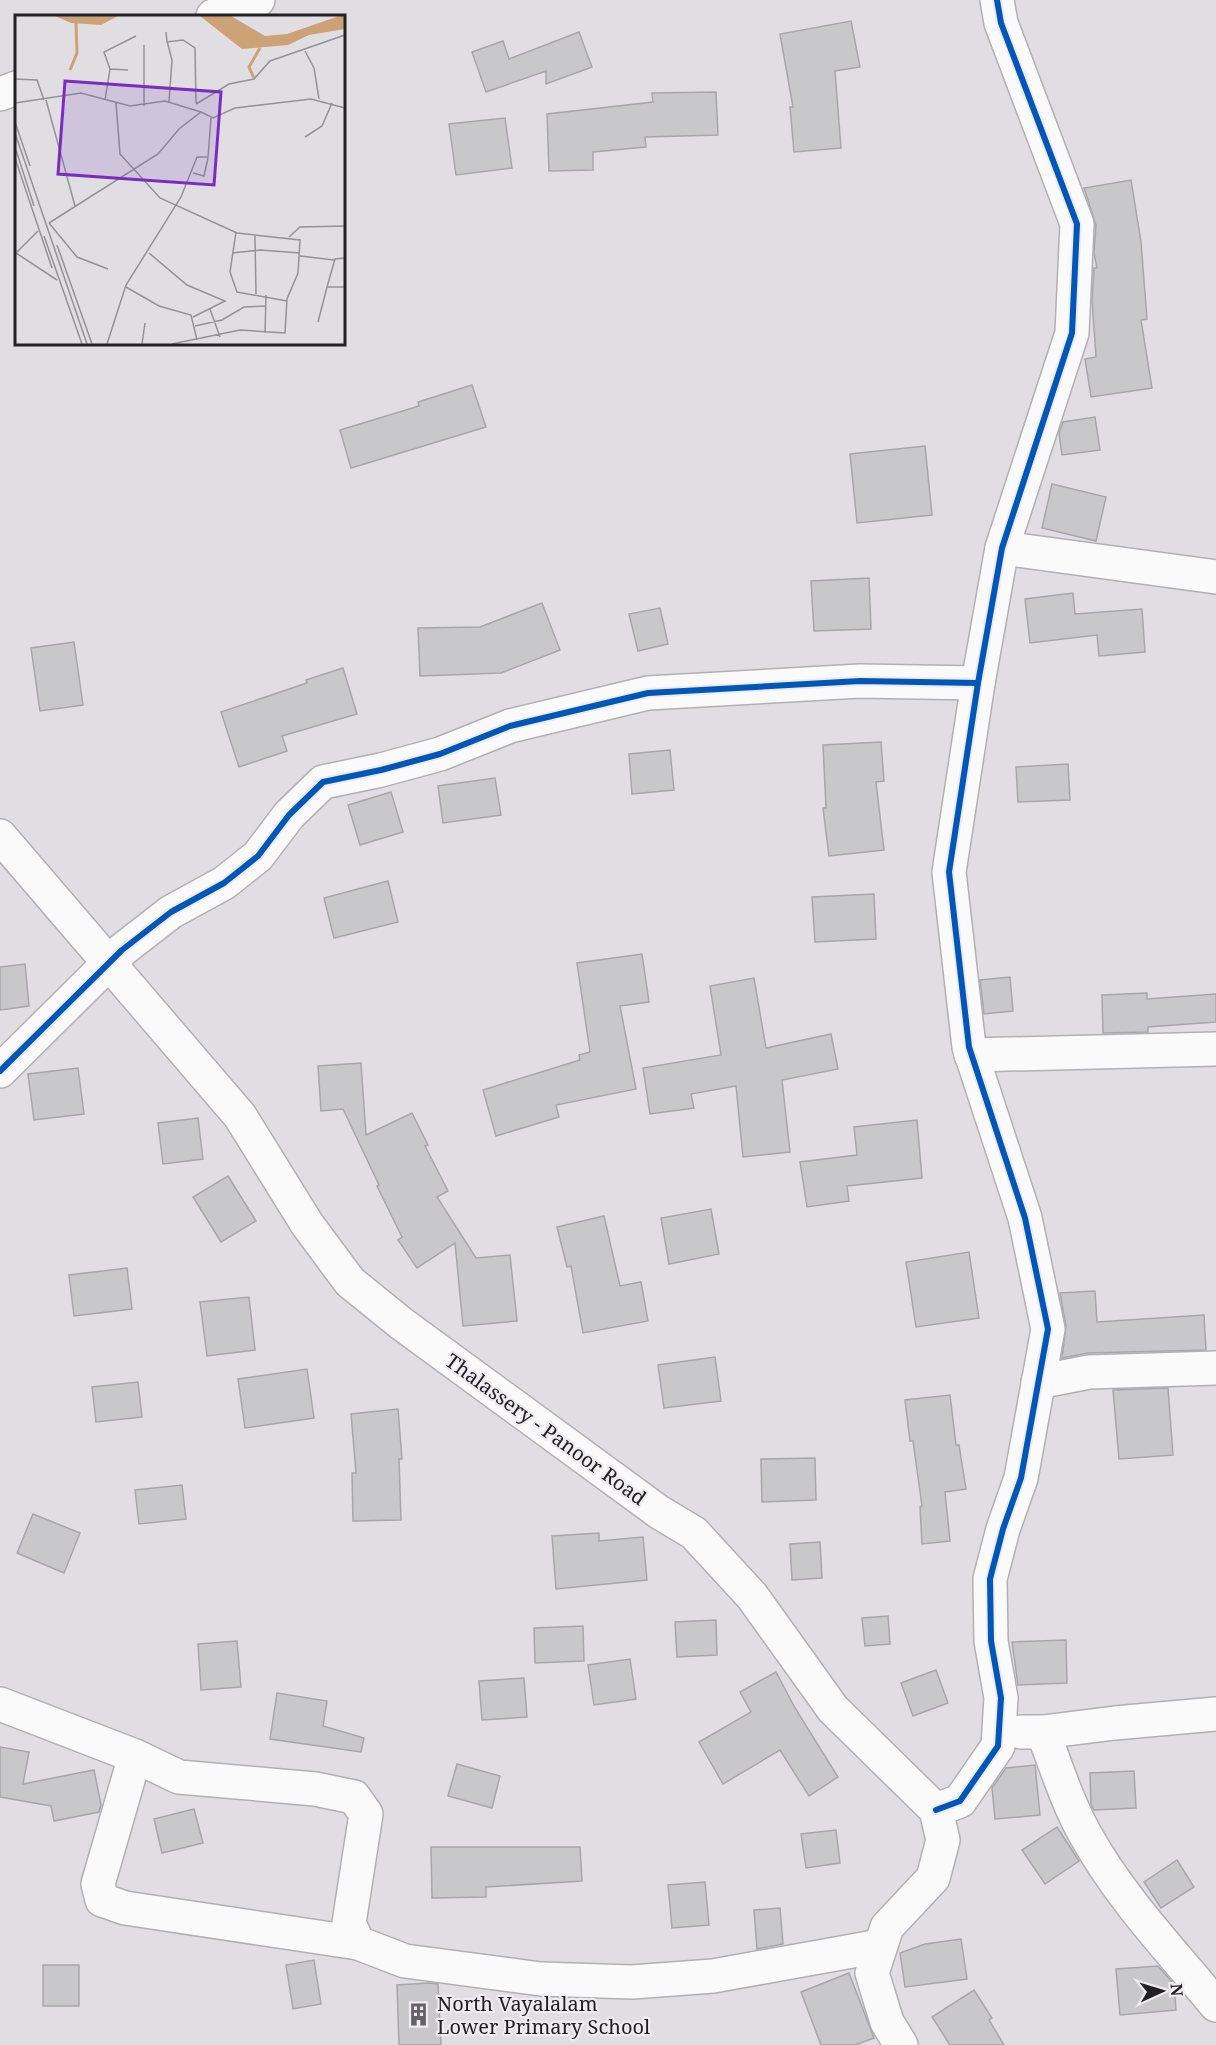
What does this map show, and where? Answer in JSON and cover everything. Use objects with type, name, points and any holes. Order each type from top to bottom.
[{"type":"street","points":[[216,15],[258,0]]},
{"type":"street","points":[[900,2045],[887,2022],[872,1973],[887,1927],[933,1878],[944,1840],[936,1810],[960,1801],[998,1746],[1001,1698],[991,1641],[990,1579],[1021,1479],[1048,1329],[1028,1229],[971,1055],[950,872],[978,683],[1002,548],[1072,333],[1077,224],[1001,23],[997,0]]},
{"type":"street","points":[[0,94],[15,88]]},
{"type":"street","points":[[1002,548],[1216,577]]},
{"type":"street","points":[[0,1071],[107,963],[171,912],[224,883],[258,856],[289,815],[323,782],[381,770],[440,754],[510,726],[648,693],[860,681],[978,683]]},
{"type":"street","name":"Thalassery - Panoor Road","points":[[0,836],[240,1116],[307,1224],[350,1282],[402,1324],[659,1512],[694,1533],[752,1596],[833,1708],[936,1810]]},
{"type":"street","points":[[971,1055],[1216,1049]]},
{"type":"street","points":[[1038,1382],[1089,1372],[1216,1368]]},
{"type":"street","points":[[0,1704],[135,1756],[179,1777],[315,1789],[354,1797],[366,1814],[349,1923],[358,1943]]},
{"type":"street","points":[[999,1733],[1043,1732],[1216,1714]]},
{"type":"street","points":[[1043,1732],[1061,1783],[1085,1834],[1128,1900],[1216,2005]]},
{"type":"street","points":[[135,1756],[98,1884],[102,1900],[125,1908],[358,1943],[405,1961],[541,1979],[632,1982],[713,1976],[880,1946]]},
{"type":"building","points":[[851,21],[860,67],[835,71],[841,148],[794,152],[790,107],[793,107],[780,34]]},
{"type":"building","points":[[579,32],[592,67],[546,84],[546,71],[486,92],[472,52],[503,41],[509,59]]},
{"type":"building","points":[[716,92],[718,135],[645,137],[646,147],[593,152],[593,170],[549,171],[547,114],[653,102],[652,93]]},
{"type":"building","points":[[505,118],[512,168],[456,175],[449,124]]},
{"type":"building","points":[[1131,180],[1141,242],[1147,319],[1141,320],[1152,388],[1091,397],[1085,359],[1096,357],[1092,300],[1094,268],[1097,268],[1094,253],[1096,225],[1084,188]]},
{"type":"building","points":[[472,385],[486,427],[351,468],[340,430],[419,406],[418,402]]},
{"type":"building","points":[[1095,417],[1100,450],[1062,455],[1059,433],[1063,422]]},
{"type":"building","points":[[925,446],[932,515],[857,523],[850,454]]},
{"type":"building","points":[[1052,484],[1106,497],[1096,541],[1042,528]]},
{"type":"building","points":[[869,578],[871,629],[814,631],[811,581]]},
{"type":"building","points":[[1073,593],[1075,614],[1142,609],[1145,652],[1099,656],[1097,635],[1030,643],[1025,599]]},
{"type":"building","points":[[542,603],[560,650],[501,673],[420,676],[418,628],[480,627]]},
{"type":"building","points":[[660,608],[668,644],[638,651],[629,614]]},
{"type":"building","points":[[74,642],[83,705],[40,711],[31,648]]},
{"type":"building","points":[[343,668],[357,714],[282,736],[287,751],[239,767],[221,712],[307,683],[306,680]]},
{"type":"building","points":[[881,742],[884,781],[876,782],[884,850],[829,856],[823,808],[826,808],[823,745]]},
{"type":"building","points":[[670,750],[674,790],[632,794],[629,754]]},
{"type":"building","points":[[1068,764],[1070,800],[1018,802],[1016,767]]},
{"type":"building","points":[[495,778],[501,815],[443,823],[438,786]]},
{"type":"building","points":[[391,792],[403,832],[360,845],[348,805]]},
{"type":"building","points":[[388,881],[398,922],[334,938],[324,898]]},
{"type":"building","points":[[874,894],[876,939],[815,942],[812,897]]},
{"type":"building","points":[[642,954],[649,1002],[620,1006],[636,1089],[556,1105],[559,1117],[496,1136],[483,1090],[580,1060],[579,1055],[590,1052],[577,963]]},
{"type":"building","points":[[25,964],[29,1006],[0,1010],[0,967]]},
{"type":"building","points":[[1010,977],[1013,1011],[984,1014],[980,980]]},
{"type":"building","points":[[754,978],[766,1048],[831,1034],[838,1069],[782,1080],[790,1152],[743,1157],[736,1086],[691,1094],[694,1108],[650,1114],[643,1068],[721,1055],[710,986]]},
{"type":"building","points":[[1147,993],[1147,999],[1216,994],[1216,1022],[1148,1027],[1148,1032],[1103,1033],[1102,995]]},
{"type":"building","points":[[361,1063],[366,1135],[412,1113],[428,1145],[425,1146],[448,1191],[437,1197],[476,1258],[510,1255],[517,1321],[463,1326],[455,1243],[417,1268],[398,1240],[402,1237],[343,1109],[321,1111],[318,1066]]},
{"type":"building","points":[[78,1068],[84,1114],[34,1120],[28,1074]]},
{"type":"building","points":[[198,1118],[203,1159],[163,1164],[158,1123]]},
{"type":"building","points":[[917,1120],[922,1178],[847,1186],[849,1201],[807,1207],[800,1162],[857,1155],[854,1127]]},
{"type":"building","points":[[228,1176],[256,1221],[221,1242],[193,1197]]},
{"type":"building","points":[[711,1209],[719,1254],[669,1264],[661,1218]]},
{"type":"building","points":[[604,1216],[620,1286],[641,1282],[648,1321],[583,1333],[571,1266],[567,1267],[557,1227]]},
{"type":"building","points":[[969,1252],[979,1318],[916,1327],[906,1262]]},
{"type":"building","points":[[127,1268],[132,1309],[74,1316],[69,1275]]},
{"type":"building","points":[[1095,1291],[1097,1322],[1204,1315],[1206,1350],[1088,1353],[1062,1358],[1066,1326],[1060,1293]]},
{"type":"building","points":[[249,1297],[255,1350],[207,1356],[200,1302]]},
{"type":"building","points":[[715,1357],[721,1401],[664,1408],[658,1365]]},
{"type":"building","points":[[307,1369],[314,1418],[245,1428],[238,1379]]},
{"type":"building","points":[[138,1382],[142,1417],[96,1422],[92,1387]]},
{"type":"building","points":[[1168,1388],[1173,1455],[1119,1459],[1113,1390]]},
{"type":"building","points":[[950,1395],[956,1445],[959,1445],[966,1489],[945,1492],[950,1541],[922,1544],[920,1507],[922,1506],[905,1400]]},
{"type":"building","points":[[398,1409],[402,1459],[399,1459],[401,1520],[353,1521],[352,1473],[356,1473],[351,1414]]},
{"type":"building","points":[[815,1458],[816,1500],[762,1502],[761,1459]]},
{"type":"building","points":[[182,1485],[186,1519],[139,1524],[135,1490]]},
{"type":"building","points":[[33,1514],[80,1533],[64,1573],[17,1553]]},
{"type":"building","points":[[599,1533],[599,1541],[643,1537],[647,1580],[556,1589],[552,1536]]},
{"type":"building","points":[[820,1542],[822,1578],[792,1580],[790,1544]]},
{"type":"building","points":[[888,1616],[890,1644],[865,1646],[862,1618]]},
{"type":"building","points":[[716,1620],[717,1655],[677,1657],[675,1622]]},
{"type":"building","points":[[583,1626],[584,1661],[535,1663],[534,1628]]},
{"type":"building","points":[[1066,1640],[1067,1683],[1018,1685],[1012,1642]]},
{"type":"building","points":[[237,1641],[241,1687],[201,1690],[198,1644]]},
{"type":"building","points":[[630,1659],[636,1699],[594,1705],[588,1665]]},
{"type":"building","points":[[936,1670],[948,1703],[913,1716],[901,1683]]},
{"type":"building","points":[[776,1672],[795,1708],[838,1777],[809,1796],[780,1750],[723,1784],[699,1742],[751,1712],[740,1692]]},
{"type":"building","points":[[524,1678],[527,1717],[482,1720],[479,1681]]},
{"type":"building","points":[[277,1693],[327,1701],[323,1726],[364,1738],[361,1752],[270,1739]]},
{"type":"building","points":[[0,1747],[29,1752],[23,1784],[94,1770],[101,1805],[99,1812],[54,1821],[51,1806],[0,1797]]},
{"type":"building","points":[[457,1764],[500,1776],[492,1808],[448,1796]]},
{"type":"building","points":[[1035,1765],[1040,1815],[995,1819],[992,1788],[1006,1768]]},
{"type":"building","points":[[1134,1771],[1136,1808],[1094,1810],[1091,1804],[1090,1773]]},
{"type":"building","points":[[194,1809],[203,1843],[162,1853],[154,1819]]},
{"type":"building","points":[[1057,1827],[1079,1861],[1045,1884],[1022,1850]]},
{"type":"building","points":[[836,1830],[840,1863],[806,1868],[801,1834]]},
{"type":"building","points":[[431,1847],[580,1847],[582,1881],[486,1887],[486,1897],[432,1898]]},
{"type":"building","points":[[1177,1860],[1194,1887],[1161,1908],[1144,1882]]},
{"type":"building","points":[[705,1882],[709,1925],[672,1928],[668,1885]]},
{"type":"building","points":[[780,1908],[783,1944],[757,1949],[754,1910]]},
{"type":"building","points":[[961,1939],[967,1979],[905,1987],[900,1953],[925,1944]]},
{"type":"building","points":[[314,1960],[321,2004],[293,2009],[286,1965]]},
{"type":"building","points":[[43,1965],[79,1965],[79,2006],[43,2006]]},
{"type":"building","points":[[1158,1966],[1174,1984],[1176,2010],[1120,2015],[1116,1969]]},
{"type":"building","points":[[849,1973],[874,2038],[855,2045],[821,2045],[801,1992]]},
{"type":"building","name":"North Vayalalam Lower Primary School","points":[[438,1984],[441,2045],[399,2045],[397,1985]]},
{"type":"building","points":[[974,1990],[992,2018],[989,2020],[1004,2045],[950,2045],[932,2017]]},
{"type":"cycle path","points":[[936,1810],[960,1801],[998,1746],[1001,1698],[991,1641],[990,1579],[1003,1529],[1021,1478],[1048,1329],[1025,1218],[969,1047],[949,872],[978,683],[1002,548],[1072,333],[1077,224],[1001,23],[997,0]]},
{"type":"cycle path","points":[[0,1071],[122,950],[171,912],[224,883],[258,856],[289,815],[323,782],[381,770],[440,754],[510,726],[648,693],[860,681],[978,683]]},
{"type":"place","name":"North Vayalalam Lower Primary School","points":[[419,2015]]}]
